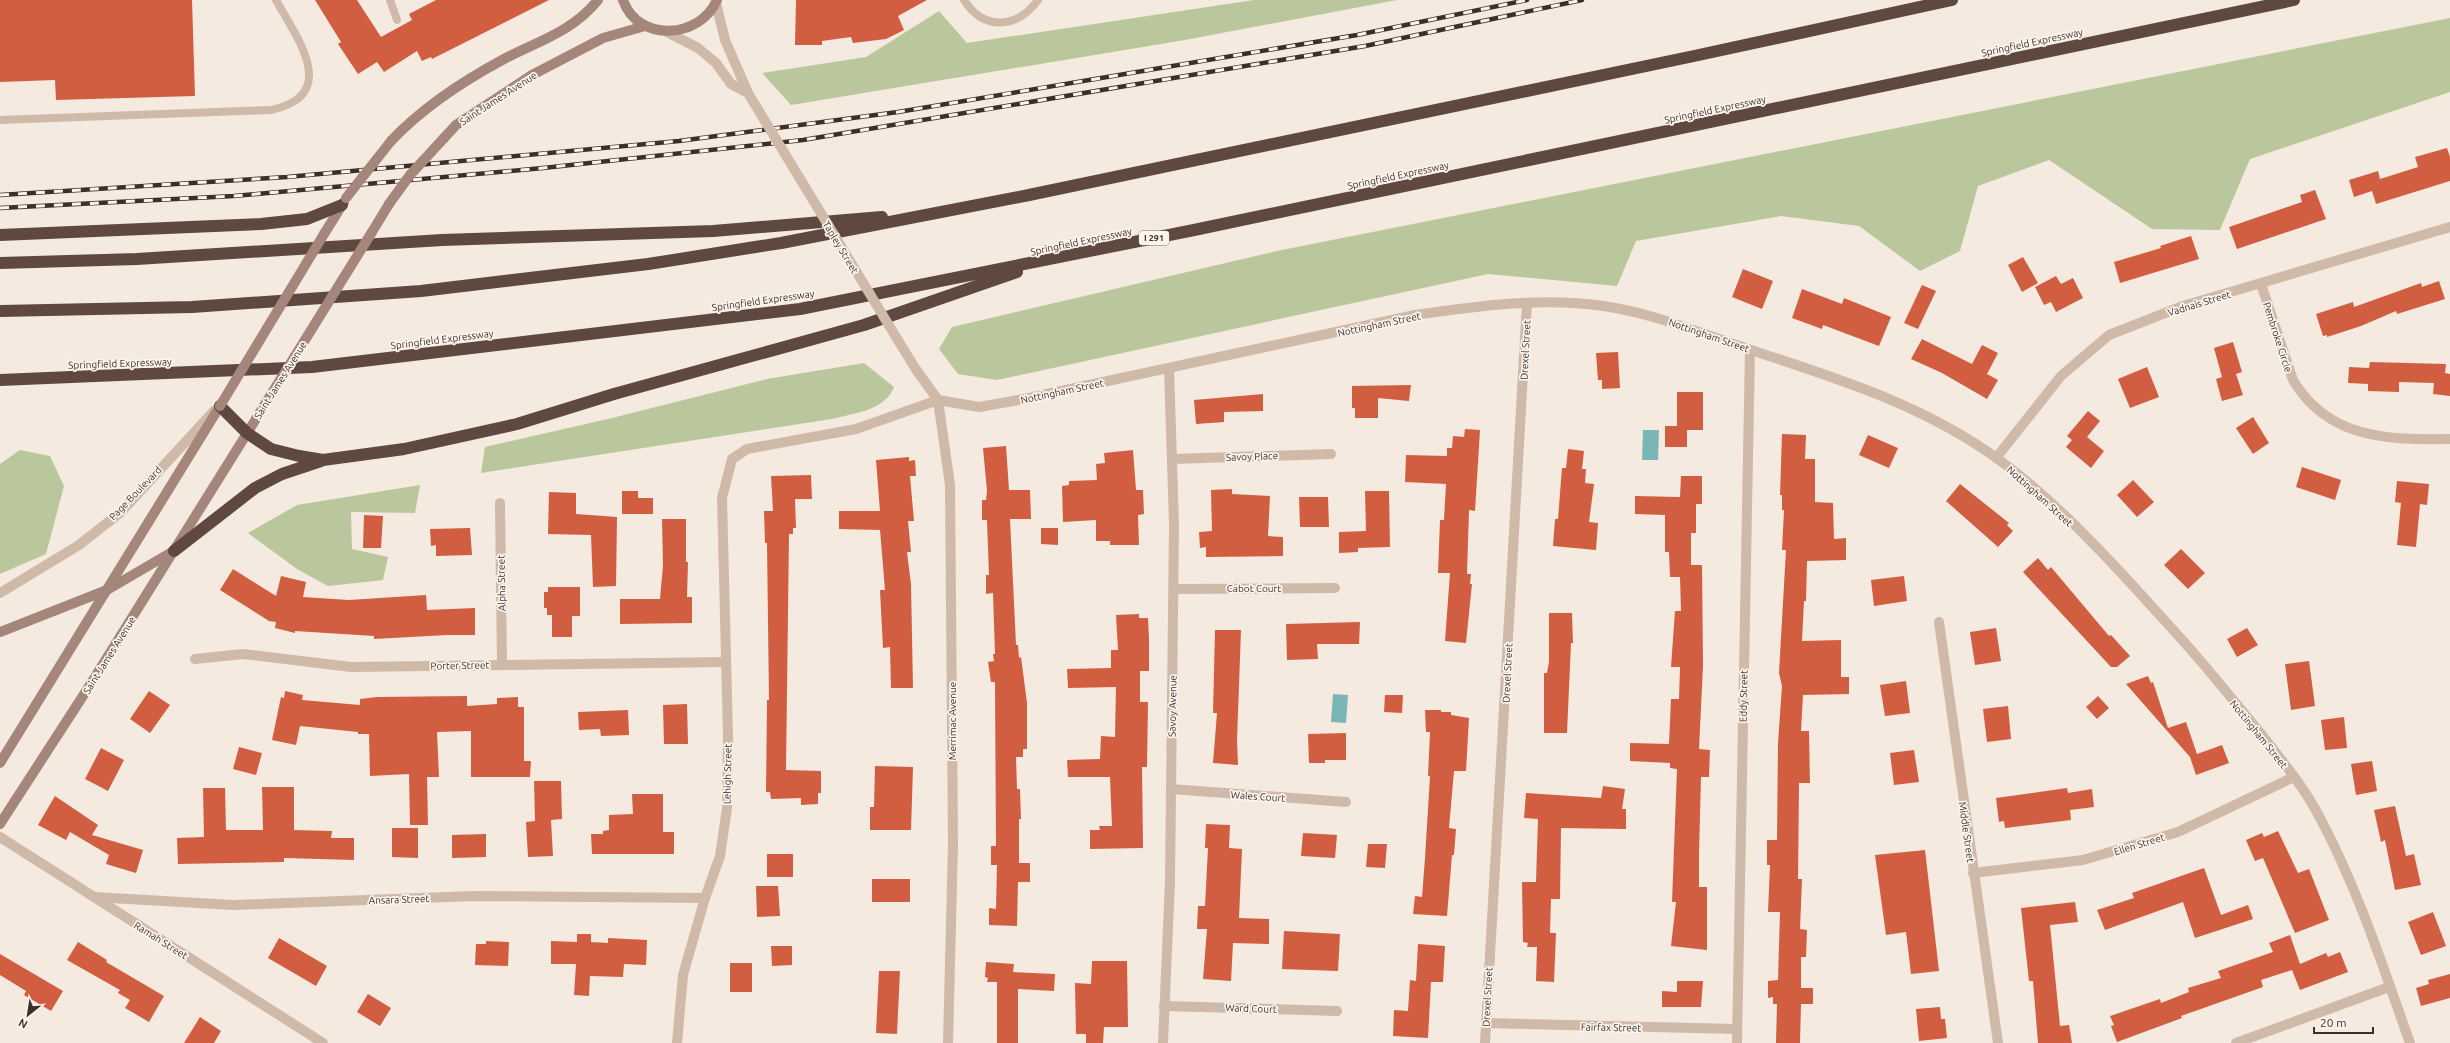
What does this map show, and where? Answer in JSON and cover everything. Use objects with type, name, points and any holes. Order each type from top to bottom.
[{"type":"highway","points":[[0,311],[192,307],[421,291],[648,264],[781,243],[943,212],[1694,56],[1952,0]]},
{"type":"highway","name":"Springfield Expressway","points":[[0,380],[312,367],[800,309],[1061,257],[2294,0]]},
{"type":"highway","points":[[0,235],[261,224],[307,219],[344,201]]},
{"type":"highway","points":[[0,263],[288,251],[442,240],[714,231],[943,212]]},
{"type":"highway","points":[[174,551],[255,488],[282,474],[322,460],[404,449],[517,424],[614,394],[864,325],[1061,257]]},
{"type":"highway","points":[[220,406],[247,433],[271,449],[322,460]]},
{"type":"main road","points":[[0,764],[344,201],[391,141],[405,126],[463,83],[505,58],[555,36],[592,8],[598,0]]},
{"type":"main road","points":[[623,0],[634,16],[645,26],[667,32],[679,31],[696,24],[710,13],[717,1]]},
{"type":"main road","name":"Saint James Avenue","points":[[0,824],[174,551],[389,204],[410,175],[461,121],[532,75],[603,38],[645,26]]},
{"type":"main road","points":[[0,632],[107,590],[174,551]]},
{"type":"street","name":"Tapley Street","points":[[717,1],[725,40],[748,93],[915,368],[938,400]]},
{"type":"street","name":"Tapley Street","points":[[667,32],[698,48],[716,63],[731,84],[748,93]]},
{"type":"street","name":"Vadnais Street","points":[[1996,458],[2061,376],[2109,335],[2183,306],[2450,227]]},
{"type":"street","name":"Pembroke Circle","points":[[2261,284],[2291,375],[2300,391],[2318,411],[2342,425],[2376,435],[2418,440],[2450,439]]},
{"type":"street","name":"Nottingham Street","points":[[722,498],[732,459],[747,449],[856,429],[938,400],[979,407],[1415,315],[1468,307],[1558,302],[1603,306],[1653,316],[1750,350],[1853,383],[1903,403],[1937,421],[1996,458],[2036,490],[2152,607],[2202,662],[2294,777],[2319,815],[2340,858],[2410,1043]]},
{"type":"street","name":"Drexel Street","points":[[1485,1043],[1527,303]]},
{"type":"street","name":"Eddy Street","points":[[1737,1043],[1750,350]]},
{"type":"street","name":"Savoy Avenue","points":[[1163,1043],[1171,789],[1174,589],[1169,368]]},
{"type":"street","name":"Merrimac Avenue","points":[[938,400],[950,485],[953,844],[948,1043]]},
{"type":"street","name":"Page Boulevard","points":[[0,593],[79,545],[120,512],[179,446],[220,406]]},
{"type":"street","name":"Savoy Place","points":[[1172,459],[1331,454]]},
{"type":"street","name":"Lehigh Street","points":[[677,1043],[683,975],[705,898],[720,856],[727,808],[726,662],[722,498]]},
{"type":"street","name":"Alpha Street","points":[[500,503],[502,664]]},
{"type":"street","name":"Cabot Court","points":[[1174,589],[1335,588]]},
{"type":"street","name":"Middle Street","points":[[1939,622],[1998,1043]]},
{"type":"street","name":"Porter Street","points":[[195,659],[243,654],[351,667],[726,662]]},
{"type":"street","name":"Ellen Street","points":[[1973,873],[2083,860],[2178,832],[2294,777]]},
{"type":"street","name":"Wales Court","points":[[1171,789],[1346,802]]},
{"type":"street","name":"Ramah Street","points":[[0,836],[323,1043]]},
{"type":"street","name":"Ansara Street","points":[[94,897],[233,905],[474,896],[705,898]]},
{"type":"street","points":[[2236,1043],[2390,987]]},
{"type":"street","name":"Ward Court","points":[[1164,1006],[1337,1010]]},
{"type":"street","name":"Fairfax Street","points":[[1486,1023],[1737,1029]]},
{"type":"lane","points":[[0,120],[271,110],[289,106],[306,90],[310,78],[309,62],[276,0]]},
{"type":"lane","points":[[390,0],[397,20]]},
{"type":"lane","points":[[964,0],[982,19],[996,23],[1015,21],[1031,10],[1038,0]]},
{"type":"green space","points":[[1254,0],[1397,0],[1185,40],[791,105],[762,73],[866,57],[939,11],[967,43]]},
{"type":"green space","points":[[2450,18],[2450,92],[2250,159],[2220,230],[2152,229],[2049,160],[1978,186],[1960,251],[1920,271],[1859,226],[1781,216],[1636,241],[1617,286],[1488,274],[997,380],[958,374],[939,349],[952,327],[1277,251]]},
{"type":"green space","points":[[864,363],[894,387],[890,395],[884,401],[859,413],[832,419],[481,473],[485,447],[612,418],[767,379]]},
{"type":"green space","points":[[20,450],[50,456],[64,486],[46,554],[0,574],[0,464]]},
{"type":"green space","points":[[420,485],[415,513],[351,512],[352,549],[388,557],[383,580],[328,586],[297,569],[248,533],[297,505]]},
{"type":"water","points":[[1643,430],[1659,430],[1658,460],[1642,460]]},
{"type":"water","points":[[1333,694],[1348,695],[1346,723],[1331,722]]},
{"type":"building","points":[[0,0],[192,0],[195,96],[56,100],[55,80],[0,82]]},
{"type":"building","points":[[315,0],[357,0],[381,37],[412,20],[409,14],[436,0],[549,0],[432,59],[431,57],[422,61],[417,51],[384,72],[377,62],[358,74],[338,44],[341,42]]},
{"type":"building","points":[[796,0],[927,0],[898,16],[904,30],[886,39],[853,43],[851,37],[822,41],[822,45],[795,45]]},
{"type":"building","points":[[2447,148],[2450,157],[2450,181],[2376,204],[2372,191],[2354,197],[2349,180],[2378,171],[2380,179],[2418,167],[2415,157]]},
{"type":"building","points":[[2315,190],[2326,219],[2237,249],[2229,227],[2302,202],[2300,195]]},
{"type":"building","points":[[2191,236],[2199,259],[2120,283],[2114,262],[2161,248],[2160,246]]},
{"type":"building","points":[[2023,257],[2038,283],[2022,292],[2008,265]]},
{"type":"building","points":[[1743,269],[1773,281],[1762,309],[1732,297]]},
{"type":"building","points":[[2056,276],[2061,284],[2073,278],[2083,298],[2056,312],[2051,302],[2044,305],[2035,287]]},
{"type":"building","points":[[2439,281],[2445,299],[2397,314],[2396,311],[2361,326],[2327,337],[2327,335],[2323,336],[2316,314],[2353,302],[2354,307],[2421,283],[2422,287]]},
{"type":"building","points":[[1922,285],[1936,291],[1918,329],[1904,323]]},
{"type":"building","points":[[1802,289],[1842,304],[1844,298],[1891,317],[1879,346],[1823,325],[1822,329],[1792,318]]},
{"type":"building","points":[[1922,339],[1972,364],[1982,345],[1998,353],[1987,374],[1998,380],[1987,399],[1942,373],[1911,359]]},
{"type":"building","points":[[2233,342],[2242,372],[2236,374],[2243,395],[2222,401],[2216,379],[2222,377],[2214,348]]},
{"type":"building","points":[[1618,352],[1620,388],[1602,389],[1602,380],[1598,380],[1596,353]]},
{"type":"building","points":[[2370,362],[2446,364],[2445,373],[2450,374],[2450,396],[2433,394],[2434,383],[2399,382],[2399,392],[2368,391],[2368,384],[2348,383],[2349,367],[2369,368]]},
{"type":"building","points":[[2147,367],[2159,397],[2130,408],[2118,379]]},
{"type":"building","points":[[1411,385],[1409,401],[1378,398],[1378,418],[1355,418],[1355,408],[1352,408],[1352,386]]},
{"type":"building","points":[[1677,392],[1703,392],[1703,430],[1687,430],[1687,447],[1665,447],[1665,426],[1677,426]]},
{"type":"building","points":[[1263,394],[1263,411],[1224,412],[1224,422],[1196,424],[1194,400]]},
{"type":"building","points":[[2088,411],[2100,421],[2087,437],[2104,451],[2091,468],[2066,447],[2072,440],[2067,436]]},
{"type":"building","points":[[2253,417],[2269,443],[2253,454],[2236,428]]},
{"type":"building","points":[[1465,429],[1480,430],[1475,511],[1469,510],[1467,574],[1471,574],[1470,584],[1472,584],[1466,643],[1445,641],[1450,573],[1438,573],[1440,520],[1444,520],[1446,484],[1405,482],[1406,455],[1447,456],[1447,448],[1452,448],[1453,436],[1464,437]]},
{"type":"building","points":[[1782,434],[1806,435],[1805,459],[1815,459],[1815,502],[1833,503],[1834,539],[1846,538],[1846,560],[1807,561],[1806,601],[1804,601],[1802,641],[1841,640],[1841,677],[1849,677],[1849,694],[1803,695],[1801,731],[1809,731],[1810,783],[1799,783],[1798,879],[1802,879],[1800,929],[1807,930],[1806,957],[1801,957],[1801,988],[1813,988],[1813,1004],[1801,1004],[1800,1043],[1776,1043],[1777,1004],[1773,1004],[1773,997],[1768,998],[1768,981],[1778,980],[1780,912],[1768,912],[1770,865],[1767,865],[1767,840],[1777,840],[1778,743],[1782,686],[1779,673],[1786,550],[1782,550],[1784,510],[1782,510],[1782,495],[1780,495]]},
{"type":"building","points":[[1868,435],[1898,448],[1889,468],[1859,455]]},
{"type":"building","points":[[1006,446],[1009,490],[1030,490],[1031,519],[1010,519],[1016,645],[1018,645],[1019,658],[1021,657],[1027,703],[1027,749],[1023,749],[1023,757],[1016,757],[1017,789],[1020,789],[1021,819],[1019,819],[1019,863],[1030,863],[1030,882],[1018,882],[1017,926],[989,925],[989,908],[996,909],[997,865],[991,865],[991,846],[996,846],[995,682],[991,682],[988,662],[994,661],[993,654],[995,654],[993,593],[986,594],[986,575],[989,575],[987,520],[982,520],[982,500],[986,500],[987,491],[983,448]]},
{"type":"building","points":[[1568,449],[1584,451],[1582,469],[1586,469],[1585,483],[1594,484],[1589,522],[1598,523],[1596,550],[1553,546],[1555,519],[1558,519],[1562,468],[1566,468]]},
{"type":"building","points":[[1133,450],[1136,490],[1143,490],[1144,514],[1138,515],[1139,545],[1110,545],[1110,541],[1096,541],[1096,520],[1063,522],[1062,486],[1069,485],[1069,481],[1097,480],[1096,464],[1105,463],[1104,453]]},
{"type":"building","points":[[909,457],[909,461],[915,460],[916,476],[910,476],[914,521],[908,521],[911,552],[907,552],[911,584],[913,688],[891,688],[890,647],[883,648],[880,590],[885,590],[880,530],[839,529],[839,511],[880,511],[876,460]]},
{"type":"building","points":[[2302,467],[2341,480],[2335,500],[2296,487]]},
{"type":"building","points":[[811,475],[812,499],[795,499],[796,528],[793,528],[793,534],[789,534],[786,770],[821,771],[821,793],[818,793],[818,804],[801,805],[801,798],[771,799],[770,792],[766,792],[767,700],[769,700],[767,543],[765,543],[764,511],[773,511],[771,476]]},
{"type":"building","points":[[1681,476],[1702,476],[1702,504],[1696,504],[1696,533],[1691,533],[1691,565],[1702,565],[1703,665],[1699,749],[1710,750],[1709,777],[1701,777],[1699,854],[1699,887],[1707,887],[1707,950],[1671,946],[1676,902],[1672,902],[1677,769],[1670,768],[1670,763],[1630,761],[1630,743],[1669,744],[1671,699],[1679,699],[1680,667],[1671,667],[1675,611],[1681,611],[1680,577],[1670,577],[1669,552],[1665,552],[1665,515],[1635,514],[1635,496],[1680,497]]},
{"type":"building","points":[[2133,480],[2154,502],[2137,517],[2117,495]]},
{"type":"building","points":[[2397,481],[2429,484],[2427,505],[2420,504],[2416,547],[2397,545],[2401,503],[2395,502]]},
{"type":"building","points":[[1960,484],[2009,523],[2007,525],[2013,531],[1998,547],[1946,501]]},
{"type":"building","points":[[1232,489],[1232,494],[1270,496],[1268,536],[1283,537],[1283,556],[1206,557],[1206,547],[1200,548],[1199,532],[1212,531],[1211,490]]},
{"type":"building","points":[[622,491],[638,491],[638,498],[653,498],[653,514],[622,514]]},
{"type":"building","points":[[1365,491],[1389,491],[1390,547],[1358,548],[1358,552],[1339,553],[1339,532],[1366,531]]},
{"type":"building","points":[[549,492],[576,493],[576,514],[617,517],[616,586],[593,587],[591,535],[548,534]]},
{"type":"building","points":[[1299,497],[1328,497],[1329,527],[1300,527]]},
{"type":"building","points":[[364,515],[383,516],[381,548],[363,548]]},
{"type":"building","points":[[662,519],[686,519],[686,562],[688,562],[687,597],[692,597],[692,623],[620,624],[620,599],[660,599],[663,565]]},
{"type":"building","points":[[470,528],[472,555],[436,556],[436,545],[431,546],[430,529]]},
{"type":"building","points":[[1041,528],[1058,528],[1058,545],[1041,544]]},
{"type":"building","points":[[2181,549],[2205,573],[2188,589],[2164,565]]},
{"type":"building","points":[[2038,558],[2048,570],[2051,567],[2109,636],[2111,635],[2130,656],[2117,667],[2111,667],[2023,572]]},
{"type":"building","points":[[233,569],[276,596],[281,576],[306,582],[303,597],[349,600],[426,595],[427,610],[475,608],[475,635],[374,639],[374,636],[295,631],[295,633],[275,628],[276,622],[269,621],[220,590]]},
{"type":"building","points":[[1904,576],[1907,601],[1874,606],[1871,580]]},
{"type":"building","points":[[548,587],[580,587],[580,616],[572,616],[572,637],[552,637],[552,615],[547,615],[547,608],[544,608],[544,592],[548,592]]},
{"type":"building","points":[[1549,613],[1572,613],[1573,643],[1571,643],[1567,733],[1544,733],[1544,673],[1547,673],[1549,662]]},
{"type":"building","points":[[1139,614],[1139,618],[1148,618],[1149,639],[1149,671],[1140,671],[1140,702],[1148,702],[1147,767],[1142,767],[1143,848],[1090,849],[1090,830],[1100,830],[1099,826],[1112,826],[1110,777],[1068,777],[1067,760],[1100,759],[1101,736],[1115,737],[1116,687],[1068,688],[1067,669],[1111,668],[1111,650],[1118,650],[1116,615]]},
{"type":"building","points":[[1360,622],[1359,644],[1317,644],[1318,659],[1287,660],[1286,624]]},
{"type":"building","points":[[1996,628],[2001,661],[1975,665],[1970,632]]},
{"type":"building","points":[[2247,628],[2258,645],[2237,657],[2227,639]]},
{"type":"building","points":[[1215,630],[1241,630],[1237,740],[1238,765],[1213,763],[1217,713],[1213,713]]},
{"type":"building","points":[[2309,661],[2315,706],[2291,710],[2285,664]]},
{"type":"building","points":[[2148,676],[2151,683],[2153,682],[2168,728],[2186,722],[2197,754],[2222,745],[2229,763],[2196,775],[2190,757],[2126,684]]},
{"type":"building","points":[[1906,681],[1910,713],[1885,716],[1880,685]]},
{"type":"building","points":[[149,691],[170,705],[150,733],[130,719]]},
{"type":"building","points":[[285,691],[303,695],[302,700],[360,705],[360,699],[377,697],[467,696],[467,706],[497,704],[497,698],[518,697],[518,707],[524,707],[524,761],[531,761],[530,777],[471,777],[471,731],[437,732],[439,777],[427,777],[428,825],[410,825],[409,774],[370,776],[369,734],[358,734],[358,732],[300,726],[296,745],[272,740],[281,697],[284,698]]},
{"type":"building","points":[[1385,695],[1403,695],[1402,713],[1384,712]]},
{"type":"building","points":[[2098,696],[2109,708],[2097,719],[2086,707]]},
{"type":"building","points":[[687,704],[688,744],[664,744],[663,705]]},
{"type":"building","points":[[2008,706],[2011,739],[1987,742],[1983,709]]},
{"type":"building","points":[[628,710],[629,735],[601,736],[600,729],[579,730],[578,712]]},
{"type":"building","points":[[1425,710],[1441,710],[1441,712],[1451,712],[1451,715],[1469,718],[1466,771],[1454,771],[1449,828],[1456,829],[1454,855],[1452,855],[1447,916],[1413,914],[1415,896],[1422,897],[1430,776],[1428,776],[1430,732],[1426,732]]},
{"type":"building","points":[[2344,717],[2347,748],[2325,750],[2321,720]]},
{"type":"building","points":[[1346,733],[1346,760],[1325,760],[1325,763],[1309,763],[1308,734]]},
{"type":"building","points":[[239,747],[262,753],[256,775],[233,769]]},
{"type":"building","points":[[101,748],[124,760],[108,791],[85,779]]},
{"type":"building","points":[[1914,750],[1919,782],[1894,785],[1890,753]]},
{"type":"building","points":[[2372,761],[2377,791],[2356,795],[2351,764]]},
{"type":"building","points":[[875,766],[913,767],[911,830],[870,830],[870,807],[874,807]]},
{"type":"building","points":[[534,781],[561,781],[562,819],[551,820],[553,856],[528,857],[526,822],[535,821]]},
{"type":"building","points":[[1603,786],[1625,789],[1622,809],[1626,809],[1626,829],[1561,828],[1560,899],[1551,899],[1550,933],[1556,933],[1554,982],[1536,981],[1537,947],[1527,947],[1528,943],[1523,942],[1522,882],[1536,882],[1538,819],[1524,818],[1526,793],[1601,798]]},
{"type":"building","points":[[262,787],[294,787],[294,830],[332,831],[331,838],[354,838],[354,860],[284,858],[284,862],[178,864],[177,838],[204,837],[203,788],[225,788],[226,830],[263,830]]},
{"type":"building","points":[[2067,788],[2068,793],[2092,789],[2094,807],[2070,810],[2071,820],[2005,828],[2004,821],[1999,822],[1996,798]]},
{"type":"building","points":[[632,794],[663,794],[663,832],[674,832],[674,854],[592,854],[591,834],[603,834],[603,831],[609,830],[609,815],[633,814]]},
{"type":"building","points":[[55,796],[98,825],[92,835],[143,850],[136,873],[106,864],[109,855],[70,832],[66,840],[38,825]]},
{"type":"building","points":[[2395,806],[2406,856],[2414,854],[2421,885],[2395,890],[2385,840],[2381,842],[2374,810]]},
{"type":"building","points":[[1206,824],[1230,825],[1229,848],[1242,849],[1239,918],[1269,919],[1269,944],[1233,943],[1231,981],[1203,979],[1207,929],[1197,929],[1198,906],[1205,906],[1208,848],[1205,848]]},
{"type":"building","points":[[392,828],[418,828],[418,858],[392,857]]},
{"type":"building","points":[[2278,831],[2298,873],[2309,869],[2329,920],[2295,933],[2263,858],[2255,861],[2246,840],[2262,833],[2264,837]]},
{"type":"building","points":[[1303,833],[1337,835],[1335,858],[1301,856]]},
{"type":"building","points":[[486,834],[486,857],[452,858],[452,835]]},
{"type":"building","points":[[1368,844],[1387,844],[1385,868],[1366,867]]},
{"type":"building","points":[[1925,850],[1939,971],[1911,974],[1906,932],[1886,935],[1875,855]]},
{"type":"building","points":[[767,854],[793,854],[793,877],[767,877]]},
{"type":"building","points":[[2204,868],[2221,915],[2248,905],[2253,919],[2195,938],[2183,902],[2105,930],[2097,910],[2134,898],[2132,893]]},
{"type":"building","points":[[872,879],[910,879],[910,902],[872,902]]},
{"type":"building","points":[[756,886],[778,886],[780,916],[757,917]]},
{"type":"building","points":[[2075,902],[2078,922],[2050,925],[2060,1026],[2069,1025],[2072,1043],[2038,1043],[2033,981],[2029,981],[2021,908]]},
{"type":"building","points":[[2433,912],[2446,946],[2421,955],[2408,922]]},
{"type":"building","points":[[1284,931],[1340,934],[1338,971],[1282,969]]},
{"type":"building","points":[[577,934],[591,934],[591,942],[608,943],[608,938],[647,940],[646,965],[624,964],[623,977],[590,976],[589,996],[574,995],[576,964],[551,964],[551,941],[577,942]]},
{"type":"building","points":[[2290,935],[2300,964],[2326,953],[2328,957],[2340,952],[2348,972],[2300,990],[2292,970],[2261,980],[2263,987],[2181,1016],[2182,1018],[2117,1042],[2111,1026],[2114,1025],[2110,1016],[2160,999],[2161,1003],[2189,992],[2188,988],[2221,978],[2218,971],[2273,952],[2269,943]]},
{"type":"building","points":[[279,938],[327,966],[316,986],[268,958]]},
{"type":"building","points":[[486,941],[509,942],[508,966],[475,965],[476,944],[486,944]]},
{"type":"building","points":[[78,942],[107,960],[106,962],[164,996],[149,1022],[125,1008],[130,1000],[118,993],[120,990],[67,960]]},
{"type":"building","points":[[1418,944],[1445,946],[1443,982],[1431,982],[1428,1038],[1393,1036],[1394,1010],[1408,1011],[1410,980],[1416,981]]},
{"type":"building","points":[[771,946],[792,946],[792,965],[772,966]]},
{"type":"building","points":[[0,954],[63,991],[51,1011],[24,995],[26,991],[0,975]]},
{"type":"building","points":[[1092,961],[1127,961],[1128,1027],[1104,1027],[1103,1043],[1086,1043],[1086,1034],[1076,1034],[1075,983],[1091,984]]},
{"type":"building","points":[[986,962],[1014,964],[1013,972],[1055,974],[1054,991],[1018,989],[1018,1043],[997,1043],[997,982],[987,982],[988,978],[985,977]]},
{"type":"building","points":[[730,963],[752,963],[752,992],[730,992]]},
{"type":"building","points":[[879,971],[900,971],[897,1034],[876,1033]]},
{"type":"building","points":[[2450,974],[2450,998],[2421,1006],[2416,988],[2429,984],[2428,980]]},
{"type":"building","points":[[1677,981],[1703,981],[1701,1007],[1662,1007],[1662,991],[1677,992]]},
{"type":"building","points":[[368,994],[391,1008],[380,1026],[357,1012]]},
{"type":"building","points":[[1940,1007],[1941,1019],[1945,1019],[1947,1038],[1919,1041],[1916,1009]]},
{"type":"building","points":[[200,1017],[221,1031],[214,1043],[184,1043]]},
{"type":"railway","points":[[0,195],[287,177],[679,141],[898,112],[1357,35],[1527,0]]},
{"type":"railway","points":[[0,208],[234,196],[543,168],[803,140],[1365,46],[1582,0]]}]
